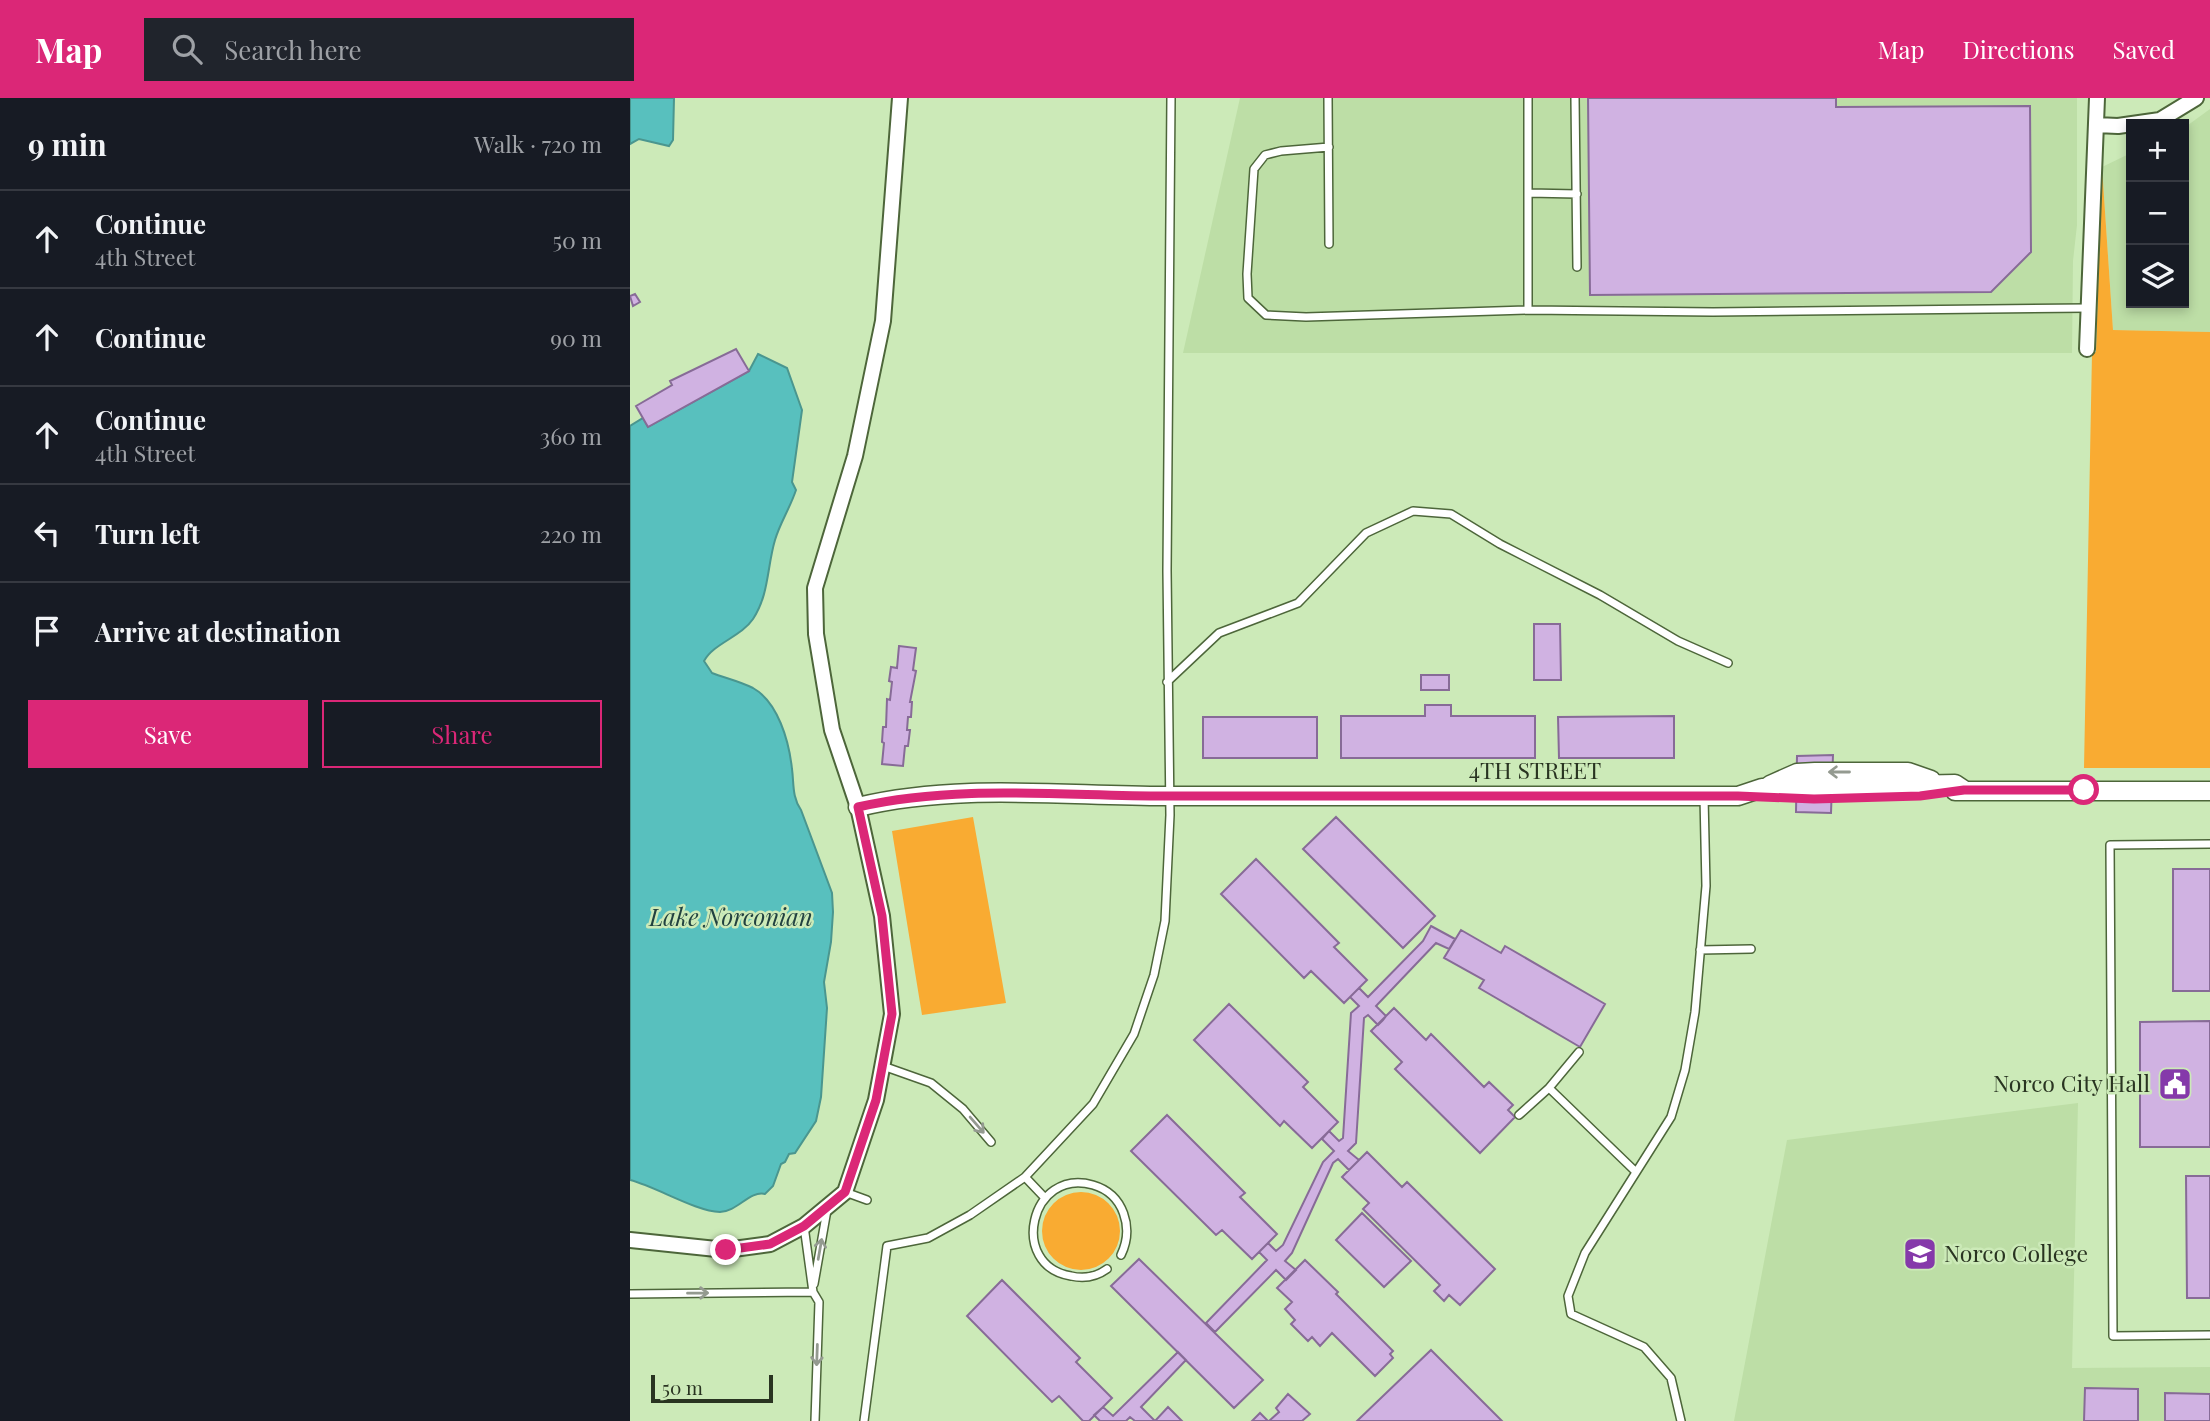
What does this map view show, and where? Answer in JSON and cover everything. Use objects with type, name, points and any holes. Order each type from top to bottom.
[{"type":"street","points":[[630,1240],[726,1250],[770,1244],[804,1226],[845,1192],[876,1100],[892,1014],[882,916],[858,807],[832,730],[816,634],[815,588],[855,456],[883,321],[900,98]]},
{"type":"street","points":[[2087,349],[2096,98]]},
{"type":"street","points":[[2096,125],[2118,126],[2160,120],[2196,98]]},
{"type":"street","name":"4TH STREET","points":[[858,807],[887,800],[942,793],[1170,796],[1738,796],[1797,773],[1815,772],[1908,772],[1959,787]]},
{"type":"street","points":[[1738,796],[1814,799],[1920,796],[1959,787],[2210,791]]},
{"type":"lane","points":[[864,1421],[887,1246],[928,1238],[1025,1177],[1093,1104],[1134,1034],[1154,975],[1165,921],[1170,796],[1167,682],[1171,98]]},
{"type":"lane","points":[[1328,98],[1329,244]]},
{"type":"lane","points":[[1528,98],[1528,310]]},
{"type":"lane","points":[[1575,98],[1577,267]]},
{"type":"lane","points":[[1329,147],[1265,155],[1254,169],[1247,274],[1248,298],[1266,315],[1306,317],[1528,310],[1713,312],[2088,308]]},
{"type":"lane","points":[[1529,193],[1577,194]]},
{"type":"lane","points":[[1167,682],[1219,633],[1298,603],[1366,533],[1413,511],[1451,514],[1500,544],[1600,595],[1678,641],[1728,663]]},
{"type":"lane","points":[[1681,1421],[1671,1378],[1644,1347],[1571,1314],[1568,1296],[1585,1253],[1671,1117],[1685,1070],[1695,1012],[1706,886],[1704,796]]},
{"type":"lane","points":[[2210,844],[2110,845],[2113,1336],[2210,1335]]},
{"type":"lane","points":[[1700,950],[1751,949]]},
{"type":"lane","points":[[1519,1115],[1549,1088],[1578,1052]]},
{"type":"lane","points":[[882,1066],[931,1083],[963,1109],[991,1142]]},
{"type":"lane","points":[[1549,1088],[1636,1172]]},
{"type":"lane","points":[[1025,1177],[1045,1198]]},
{"type":"lane","points":[[1107,1269],[1079,1278],[1065,1276],[1053,1270],[1043,1260],[1036,1249],[1033,1222],[1045,1198],[1066,1185],[1078,1183],[1101,1188],[1112,1195],[1125,1215],[1128,1227],[1127,1240],[1121,1255]]},
{"type":"lane","points":[[845,1192],[867,1200]]},
{"type":"lane","points":[[813,1292],[828,1206]]},
{"type":"lane","points":[[804,1226],[813,1292],[819,1302],[815,1421]]},
{"type":"lane","points":[[630,1294],[813,1292]]},
{"type":"shaded area","points":[[1240,98],[2077,98],[2077,225],[2073,261],[2072,353],[1183,353]]},
{"type":"shaded area","points":[[2210,109],[2210,332],[2113,330],[2102,167],[2126,155],[2126,308],[2189,308],[2189,124]]},
{"type":"shaded area","points":[[2102,167],[2113,330],[2210,332],[2210,768],[2084,768],[2092,353],[2096,352]]},
{"type":"shaded area","points":[[973,817],[1006,1003],[922,1015],[892,831]]},
{"type":"shaded area","name":"Norco College","points":[[2078,1103],[2072,1368],[2210,1367],[2210,1421],[1734,1421],[1787,1140]]},
{"type":"shaded area","points":[[1081,1192],[1096,1195],[1109,1203],[1117,1216],[1120,1231],[1117,1246],[1109,1259],[1096,1267],[1081,1270],[1066,1267],[1053,1259],[1045,1246],[1042,1231],[1045,1216],[1053,1203],[1066,1195]]},
{"type":"water","points":[[630,98],[674,98],[673,140],[669,146],[639,139],[630,144]]},
{"type":"water","name":"Lake Norconian","points":[[758,354],[787,368],[802,410],[792,482],[796,490],[775,540],[765,591],[758,610],[742,631],[714,649],[704,661],[712,673],[737,681],[762,694],[776,712],[788,747],[796,800],[832,893],[833,912],[824,982],[827,1008],[821,1097],[816,1121],[795,1153],[789,1154],[781,1164],[773,1186],[765,1194],[754,1195],[732,1209],[720,1212],[699,1208],[630,1180],[630,426],[643,418],[648,427],[749,371]]},
{"type":"building","points":[[1588,98],[1836,98],[1836,107],[2030,106],[2031,252],[1991,292],[1590,295]]},
{"type":"building","points":[[635,294],[640,302],[633,306],[630,296]]},
{"type":"building","points":[[736,349],[749,371],[648,427],[636,406],[672,385],[670,381]]},
{"type":"building","points":[[1534,624],[1560,624],[1561,680],[1534,680]]},
{"type":"building","points":[[899,646],[916,648],[911,717],[908,717],[907,730],[910,730],[903,766],[882,764],[883,727],[886,727],[887,699],[890,700],[891,667],[897,668]]},
{"type":"building","points":[[1421,675],[1449,675],[1449,690],[1421,690]]},
{"type":"building","points":[[1425,705],[1451,705],[1451,716],[1535,716],[1535,758],[1341,758],[1341,716],[1425,716]]},
{"type":"building","points":[[1674,716],[1674,758],[1559,758],[1558,717]]},
{"type":"building","points":[[1203,717],[1317,717],[1317,758],[1203,758]]},
{"type":"building","points":[[1833,755],[1831,813],[1796,812],[1797,756]]},
{"type":"building","points":[[1336,817],[1435,916],[1403,948],[1303,849]]},
{"type":"building","points":[[1256,859],[1339,943],[1334,947],[1367,980],[1344,1003],[1311,971],[1304,978],[1221,894]]},
{"type":"building","points":[[2173,869],[2210,869],[2210,991],[2173,991]]},
{"type":"building","points":[[2173,869],[2210,869],[2210,991],[2173,991]]},
{"type":"building","points":[[1431,926],[1455,939],[1449,949],[1436,943],[1376,1006],[1386,1016],[1378,1025],[1368,1015],[1364,1018],[1356,1143],[1348,1151],[1359,1160],[1349,1170],[1338,1159],[1333,1163],[1292,1253],[1285,1261],[1296,1270],[1286,1280],[1276,1270],[1215,1332],[1206,1323],[1267,1260],[1259,1252],[1268,1243],[1276,1251],[1283,1245],[1323,1162],[1334,1151],[1322,1139],[1329,1131],[1339,1141],[1343,1138],[1351,1013],[1359,1006],[1350,997],[1359,988],[1368,997],[1423,941]]},
{"type":"building","points":[[1461,930],[1501,953],[1505,946],[1605,1004],[1580,1047],[1479,988],[1484,980],[1444,958]]},
{"type":"building","points":[[1229,1004],[1308,1082],[1303,1087],[1338,1122],[1312,1148],[1284,1121],[1280,1126],[1194,1040]]},
{"type":"building","points":[[1394,1008],[1426,1040],[1431,1034],[1484,1087],[1489,1082],[1513,1105],[1508,1110],[1515,1117],[1480,1153],[1395,1069],[1402,1062],[1371,1031]]},
{"type":"building","name":"Norco City Hall","points":[[2210,1021],[2210,1147],[2140,1147],[2140,1022]]},
{"type":"building","name":"Norco City Hall","points":[[2210,1021],[2210,1147],[2140,1147],[2140,1022]]},
{"type":"building","points":[[1167,1115],[1245,1193],[1240,1197],[1277,1234],[1252,1259],[1222,1230],[1216,1235],[1131,1151]]},
{"type":"building","points":[[1367,1152],[1402,1187],[1407,1182],[1495,1269],[1460,1305],[1449,1295],[1444,1301],[1434,1291],[1440,1285],[1363,1209],[1369,1203],[1342,1177]]},
{"type":"building","points":[[2186,1176],[2210,1176],[2210,1298],[2187,1298]]},
{"type":"building","points":[[2186,1176],[2210,1176],[2210,1298],[2187,1298]]},
{"type":"building","points":[[1362,1213],[1411,1261],[1384,1287],[1336,1240]]},
{"type":"building","points":[[1139,1259],[1263,1380],[1234,1408],[1111,1286]]},
{"type":"building","points":[[1305,1260],[1393,1351],[1390,1354],[1393,1358],[1375,1376],[1332,1333],[1320,1346],[1312,1337],[1308,1341],[1291,1324],[1295,1320],[1285,1309],[1292,1302],[1277,1288]]},
{"type":"building","points":[[1002,1280],[1080,1358],[1076,1362],[1112,1398],[1089,1421],[1083,1421],[1059,1396],[1052,1402],[967,1316]]},
{"type":"building","points":[[1431,1350],[1502,1421],[1357,1421]]},
{"type":"building","points":[[1178,1352],[1186,1360],[1141,1407],[1155,1421],[1135,1421],[1130,1417],[1126,1421],[1100,1421],[1094,1415],[1103,1407],[1113,1416]]},
{"type":"building","points":[[2085,1388],[2138,1389],[2138,1421],[2084,1421]]},
{"type":"building","points":[[2165,1393],[2210,1394],[2210,1421],[2165,1421]]},
{"type":"building","points":[[1288,1394],[1310,1414],[1302,1421],[1269,1421],[1279,1412],[1276,1408]]},
{"type":"building","points":[[1168,1407],[1182,1421],[1155,1421]]},
{"type":"building","points":[[1260,1413],[1268,1421],[1252,1421]]},
{"type":"place","name":"Norco City Hall","points":[[2175,1084]]},
{"type":"place","name":"Norco College","points":[[1920,1254]]},
{"type":"route","points":[[726,1250],[770,1244],[804,1226],[845,1192],[876,1100],[892,1014],[882,916],[858,807],[887,800],[942,793],[1152,796],[1738,796],[1814,799],[1920,796],[1964,790],[2084,790]]}]
